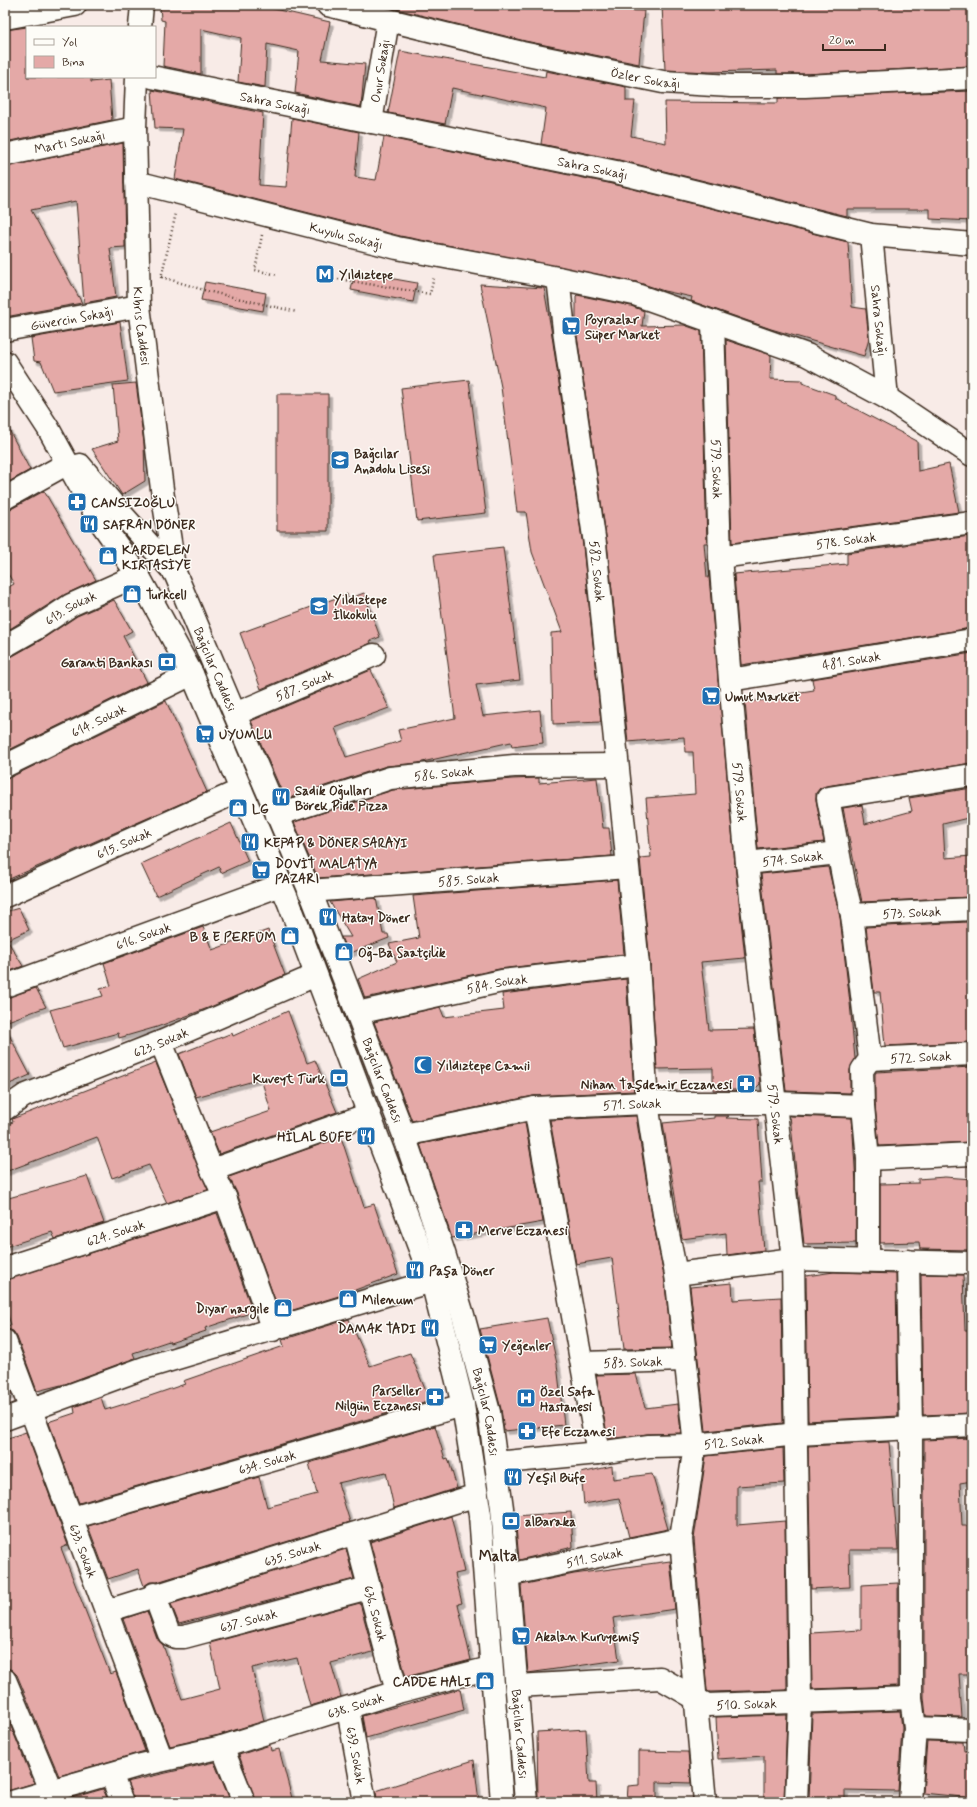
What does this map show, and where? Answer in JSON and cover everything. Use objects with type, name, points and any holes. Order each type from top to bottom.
[{"type":"street","points":[[5,18],[75,5]]},
{"type":"street","points":[[140,26],[142,5]]},
{"type":"street","name":"Özler Sokağı","points":[[328,5],[354,8],[388,20],[522,53],[663,82],[731,86],[805,86],[972,78]]},
{"type":"street","name":"Onur Sokağı","points":[[371,122],[388,20]]},
{"type":"street","name":"Kıbrıs Caddesi","points":[[137,78],[135,128],[139,300],[163,497],[175,573]]},
{"type":"street","name":"Sahra Sokağı","points":[[156,78],[616,172],[871,235],[887,398]]},
{"type":"street","name":"Martı Sokağı","points":[[5,155],[135,128]]},
{"type":"street","name":"Kuyulu Sokağı","points":[[136,182],[397,248],[558,278],[634,294],[807,355],[887,398],[972,455]]},
{"type":"street","points":[[871,235],[972,244]]},
{"type":"street","name":"582. Sokak","points":[[558,278],[594,544],[638,965],[647,1103],[664,1214],[676,1274],[695,1444],[681,1539],[697,1700],[705,1802]]},
{"type":"street","name":"Güvercin Sokağı","points":[[5,330],[139,300]]},
{"type":"street","name":"579. Sokak","points":[[713,322],[720,557],[730,680],[747,863],[793,1259],[797,1434],[800,1701],[796,1802]]},
{"type":"street","name":"Bağcılar Caddesi","points":[[5,362],[48,428],[97,517],[138,575],[192,674],[281,885],[432,1281],[463,1404],[480,1515],[490,1668],[502,1802]]},
{"type":"street","name":"Bağcılar Caddesi","points":[[48,428],[119,511],[175,573],[310,891],[404,1135],[463,1315],[488,1412],[502,1508],[526,1802]]},
{"type":"street","points":[[5,498],[68,463]]},
{"type":"street","name":"578. Sokak","points":[[720,557],[972,523]]},
{"type":"street","name":"613. Sokak","points":[[5,646],[35,629],[70,605],[138,575]]},
{"type":"street","name":"481. Sokak","points":[[730,680],[972,640]]},
{"type":"street","name":"587. Sokak","points":[[235,714],[374,655]]},
{"type":"street","name":"614. Sokak","points":[[5,766],[192,674]]},
{"type":"street","name":"586. Sokak","points":[[277,815],[390,778],[514,766],[616,765]]},
{"type":"street","points":[[868,1260],[868,1159],[863,1106],[862,1070],[870,1059],[852,914],[838,854],[828,798],[972,775]]},
{"type":"street","name":"615. Sokak","points":[[5,896],[241,790]]},
{"type":"street","name":"574. Sokak","points":[[747,863],[838,854]]},
{"type":"street","name":"585. Sokak","points":[[310,891],[627,867]]},
{"type":"street","name":"616. Sokak","points":[[5,986],[281,885]]},
{"type":"street","name":"573. Sokak","points":[[852,914],[972,909]]},
{"type":"street","name":"584. Sokak","points":[[357,1013],[502,981],[638,965]]},
{"type":"street","name":"623. Sokak","points":[[5,1109],[24,1096],[161,1042],[316,975]]},
{"type":"street","points":[[161,1042],[212,1170],[226,1197],[273,1330]]},
{"type":"street","name":"572. Sokak","points":[[870,1059],[972,1054]]},
{"type":"street","name":"571. Sokak","points":[[404,1135],[535,1108],[647,1103],[775,1103],[863,1106]]},
{"type":"street","points":[[535,1108],[598,1453]]},
{"type":"street","points":[[212,1170],[369,1114]]},
{"type":"street","points":[[868,1159],[972,1154]]},
{"type":"street","name":"624. Sokak","points":[[5,1268],[226,1197]]},
{"type":"street","points":[[676,1274],[793,1259],[972,1263]]},
{"type":"street","points":[[908,1261],[911,1428],[911,1698],[914,1728],[910,1802]]},
{"type":"street","points":[[5,1419],[144,1368],[432,1281]]},
{"type":"street","name":"633. Sokak","points":[[5,1341],[32,1409],[162,1760]]},
{"type":"street","name":"583. Sokak","points":[[582,1363],[685,1360]]},
{"type":"street","name":"634. Sokak","points":[[72,1518],[463,1404]]},
{"type":"street","name":"512. Sokak","points":[[496,1462],[598,1453],[649,1446],[695,1444],[797,1434],[972,1424]]},
{"type":"street","name":"635. Sokak","points":[[107,1610],[154,1594],[355,1534],[477,1495]]},
{"type":"street","name":"636. Sokak","points":[[355,1534],[368,1588],[397,1692]]},
{"type":"street","name":"511. Sokak","points":[[508,1575],[681,1539]]},
{"type":"street","name":"637. Sokak","points":[[154,1594],[169,1634],[175,1637],[184,1637],[368,1588]]},
{"type":"street","name":"638. Sokak","points":[[12,1802],[162,1760],[222,1747],[348,1709],[397,1692],[490,1668]]},
{"type":"street","name":"510. Sokak","points":[[517,1686],[660,1678],[707,1705],[911,1698]]},
{"type":"street","points":[[5,1680],[51,1790]]},
{"type":"street","name":"639. Sokak","points":[[348,1709],[365,1802]]},
{"type":"street","points":[[914,1728],[972,1730]]},
{"type":"street","points":[[222,1747],[244,1802]]},
{"type":"street","points":[[111,1774],[122,1802]]},
{"type":"path","points":[[139,300],[162,277],[180,193]]},
{"type":"path","points":[[265,215],[255,270],[278,275]]},
{"type":"path","points":[[338,279],[430,294],[437,256]]},
{"type":"path","points":[[162,277],[207,291],[297,312]]},
{"type":"building","points":[[160,5],[257,5],[330,22],[322,60],[365,64],[361,107],[295,93],[299,51],[267,44],[265,87],[238,82],[241,38],[201,29],[201,74],[163,66],[165,21],[161,20]]},
{"type":"building","points":[[380,5],[618,5],[616,10],[644,11],[639,64],[525,41]]},
{"type":"building","points":[[662,5],[972,5],[972,66],[805,74],[777,74],[777,70],[710,72],[665,70]]},
{"type":"building","points":[[26,27],[26,78],[91,78],[91,82],[109,80],[112,120],[5,142],[5,30]]},
{"type":"building","points":[[400,51],[545,77],[546,71],[626,87],[626,101],[635,101],[631,136],[666,143],[665,102],[778,103],[778,98],[972,91],[972,221],[930,219],[930,209],[847,209],[847,216],[619,160],[541,144],[546,108],[452,88],[445,124],[388,113]]},
{"type":"building","points":[[152,90],[263,113],[259,185],[286,187],[292,118],[359,132],[355,177],[376,180],[384,137],[613,184],[848,242],[852,307],[866,309],[869,339],[864,356],[771,329],[691,301],[692,297],[664,291],[637,282],[400,236],[175,179],[183,129],[155,128]]},
{"type":"building","points":[[123,143],[125,247],[110,248],[116,297],[84,303],[76,201],[31,210],[82,303],[5,317],[5,167]]},
{"type":"building","points":[[355,272],[417,283],[413,302],[351,290]]},
{"type":"building","points":[[205,282],[266,293],[263,311],[201,300]]},
{"type":"building","points":[[480,284],[544,288],[583,546],[601,722],[553,724],[551,633],[562,632],[532,552],[526,512],[517,512],[501,387]]},
{"type":"building","points":[[577,295],[631,306],[644,311],[642,326],[684,325],[701,331],[707,543],[704,543],[707,577],[709,577],[745,958],[701,962],[709,1030],[754,1029],[760,1084],[754,1090],[713,1090],[713,1068],[657,1069],[650,964],[640,858],[651,857],[646,798],[695,794],[693,752],[685,752],[684,737],[628,742],[607,543],[576,329]]},
{"type":"building","points":[[120,322],[128,381],[53,391],[41,362],[34,361],[31,338]]},
{"type":"building","points":[[726,340],[771,355],[770,379],[802,380],[802,383],[835,395],[835,398],[917,441],[918,471],[949,464],[959,512],[732,543]]},
{"type":"building","points":[[469,380],[486,513],[417,521],[401,388]]},
{"type":"building","points":[[136,383],[144,443],[145,481],[122,495],[92,449],[118,441],[113,385]]},
{"type":"building","points":[[277,394],[328,394],[328,531],[277,531]]},
{"type":"building","points":[[5,422],[30,470],[5,484]]},
{"type":"building","points":[[44,491],[96,580],[64,595],[5,632],[5,589],[14,584],[5,569],[5,510],[11,509]]},
{"type":"building","points":[[970,536],[972,544],[972,628],[741,665],[734,574],[847,564],[847,553]]},
{"type":"building","points":[[503,547],[520,680],[476,685],[483,716],[540,710],[543,743],[512,747],[511,742],[418,763],[386,766],[285,799],[251,721],[371,670],[389,708],[335,728],[346,757],[401,741],[398,730],[455,718],[434,555]]},
{"type":"building","points":[[364,593],[380,637],[370,641],[371,643],[261,689],[240,633],[347,594],[348,599]]},
{"type":"building","points":[[114,600],[132,631],[123,636],[147,682],[5,752],[5,658],[11,657],[41,640],[77,616]]},
{"type":"building","points":[[972,653],[972,763],[820,788],[816,793],[816,800],[824,842],[758,849],[745,702],[789,698],[788,694],[814,690],[812,679]]},
{"type":"building","points":[[166,701],[207,792],[5,881],[5,778],[11,777]]},
{"type":"building","points":[[539,778],[539,783],[597,778],[603,828],[609,828],[612,856],[318,878],[294,822],[393,790],[512,779]]},
{"type":"building","points":[[972,788],[972,817],[943,824],[945,858],[972,856],[972,897],[862,902],[843,808],[862,805],[865,824],[912,811],[909,798]]},
{"type":"building","points":[[231,823],[248,861],[221,873],[219,867],[156,896],[141,864]]},
{"type":"building","points":[[828,867],[840,917],[850,1003],[855,1059],[850,1070],[850,1093],[786,1091],[761,874]]},
{"type":"building","points":[[617,880],[624,954],[499,969],[365,998],[358,979],[397,962],[389,944],[419,938],[413,896]]},
{"type":"building","points":[[376,898],[383,934],[388,934],[389,938],[348,954],[341,937],[351,937],[330,902]]},
{"type":"building","points":[[19,908],[29,930],[7,940],[23,966],[5,973],[5,912]]},
{"type":"building","points":[[968,922],[972,990],[972,1042],[885,1046],[880,992],[874,992],[866,927]]},
{"type":"building","points":[[203,927],[212,950],[268,930],[285,975],[208,1008],[157,1027],[119,1038],[118,1033],[63,1048],[50,1010],[103,996],[100,989],[111,986],[104,963]]},
{"type":"building","points":[[626,979],[634,1091],[533,1096],[412,1121],[374,1022],[440,1007],[444,1017],[504,1010],[502,994]]},
{"type":"building","points":[[36,988],[46,1007],[5,1022],[5,998]]},
{"type":"building","points":[[288,1011],[307,1063],[315,1060],[337,1112],[219,1154],[210,1132],[271,1111],[261,1079],[196,1097],[179,1054],[232,1033],[233,1036]]},
{"type":"building","points":[[5,1027],[30,1075],[5,1086]]},
{"type":"building","points":[[156,1063],[208,1190],[167,1203],[149,1165],[112,1178],[97,1137],[5,1172],[5,1125],[13,1122],[12,1119]]},
{"type":"building","points":[[972,1067],[972,1142],[879,1146],[875,1105],[876,1072]]},
{"type":"building","points":[[636,1116],[652,1216],[664,1276],[672,1348],[624,1349],[612,1258],[576,1264],[550,1120]]},
{"type":"building","points":[[714,1116],[758,1119],[762,1182],[758,1182],[764,1250],[727,1255],[726,1233],[682,1239],[663,1123],[714,1118]]},
{"type":"building","points":[[790,1116],[852,1118],[856,1184],[856,1243],[804,1244]]},
{"type":"building","points":[[525,1123],[543,1222],[452,1238],[420,1144]]},
{"type":"building","points":[[341,1137],[364,1207],[374,1204],[398,1274],[339,1296],[280,1314],[237,1193],[229,1177]]},
{"type":"building","points":[[87,1176],[104,1223],[55,1239],[52,1232],[5,1247],[5,1199]]},
{"type":"building","points":[[945,1177],[972,1179],[972,1250],[920,1249],[919,1242],[880,1243],[880,1184],[918,1183],[918,1179]]},
{"type":"building","points":[[217,1213],[253,1312],[205,1328],[206,1331],[133,1353],[135,1358],[65,1384],[37,1391],[17,1337],[13,1331],[5,1329],[5,1326],[11,1325],[5,1306],[5,1280]]},
{"type":"building","points":[[834,1272],[896,1274],[898,1416],[808,1421],[806,1276]]},
{"type":"building","points":[[921,1274],[963,1275],[965,1331],[972,1331],[972,1413],[923,1415]]},
{"type":"building","points":[[732,1283],[733,1300],[781,1297],[783,1423],[706,1431],[690,1287]]},
{"type":"building","points":[[547,1318],[557,1364],[564,1425],[504,1431],[501,1409],[480,1329]]},
{"type":"building","points":[[349,1319],[370,1366],[410,1353],[430,1401],[79,1503],[49,1423],[51,1421],[75,1413],[74,1407],[101,1397],[105,1410],[185,1384],[183,1381],[284,1346],[282,1340]]},
{"type":"building","points":[[636,1374],[645,1408],[678,1404],[681,1433],[647,1434],[608,1439],[596,1375]]},
{"type":"building","points":[[5,1377],[12,1395],[5,1397]]},
{"type":"building","points":[[435,1426],[445,1459],[448,1458],[457,1488],[394,1508],[386,1472],[338,1483],[350,1522],[157,1582],[150,1582],[144,1586],[138,1569],[108,1579],[88,1526],[259,1477],[267,1507],[317,1494],[309,1463]]},
{"type":"building","points":[[26,1432],[68,1545],[61,1548],[110,1674],[116,1672],[145,1751],[59,1776],[17,1675],[12,1670],[5,1668],[5,1439]]},
{"type":"building","points":[[972,1438],[972,1481],[960,1483],[962,1526],[972,1526],[972,1674],[959,1674],[962,1717],[926,1716],[924,1697],[924,1440]]},
{"type":"building","points":[[889,1442],[898,1550],[849,1550],[850,1587],[811,1589],[808,1446]]},
{"type":"building","points":[[783,1448],[784,1483],[737,1486],[737,1525],[785,1521],[787,1690],[710,1692],[707,1691],[694,1539],[706,1456]]},
{"type":"building","points":[[612,1466],[613,1479],[652,1474],[668,1529],[629,1537],[619,1498],[584,1504],[581,1473]]},
{"type":"building","points":[[571,1512],[573,1547],[519,1560],[515,1516]]},
{"type":"building","points":[[451,1516],[464,1572],[455,1574],[462,1603],[458,1604],[471,1660],[406,1677],[370,1542]]},
{"type":"building","points":[[346,1549],[354,1579],[179,1624],[171,1604]]},
{"type":"building","points":[[670,1561],[675,1609],[613,1618],[619,1660],[528,1673],[521,1585],[574,1574]]},
{"type":"building","points":[[898,1583],[898,1686],[812,1689],[811,1633],[861,1630],[861,1585]]},
{"type":"building","points":[[360,1603],[373,1652],[331,1663],[341,1697],[310,1706],[297,1658],[252,1668],[264,1721],[219,1735],[170,1746],[123,1619],[147,1611],[157,1638],[163,1645],[182,1699],[220,1689],[210,1643]]},
{"type":"building","points":[[460,1689],[464,1710],[366,1738],[362,1716]]},
{"type":"building","points":[[900,1711],[902,1728],[898,1791],[845,1790],[845,1802],[809,1802],[812,1714]]},
{"type":"building","points":[[5,1712],[34,1783],[5,1792]]},
{"type":"building","points":[[787,1715],[784,1802],[764,1802],[764,1756],[718,1759],[716,1717]]},
{"type":"building","points":[[586,1729],[589,1783],[596,1783],[597,1802],[538,1802],[537,1732]]},
{"type":"building","points":[[927,1741],[963,1742],[964,1751],[972,1751],[972,1798],[923,1793]]},
{"type":"building","points":[[270,1745],[271,1751],[279,1749],[293,1802],[256,1802],[239,1755]]},
{"type":"building","points":[[639,1751],[688,1752],[691,1783],[657,1782],[657,1802],[627,1802],[628,1786],[639,1785]]},
{"type":"building","points":[[474,1760],[479,1802],[377,1802],[376,1791]]},
{"type":"building","points":[[214,1762],[231,1802],[134,1802],[127,1782]]},
{"type":"building","points":[[103,1789],[109,1802],[57,1802]]},
{"type":"place","name":"Yıldıztepe","points":[[325,274]]},
{"type":"place","name":"Poyrazlar Süper Market","points":[[571,326]]},
{"type":"place","name":"Bağcılar Anadolu Lisesi","points":[[340,460]]},
{"type":"place","name":"CANSIZOĞLU","points":[[77,502]]},
{"type":"place","name":"SAFRAN DÖNER","points":[[89,524]]},
{"type":"place","name":"KARDELEN KIRTASİYE","points":[[108,556]]},
{"type":"place","name":"Turkcell","points":[[132,594]]},
{"type":"place","name":"Yıldıztepe İlkokulu","points":[[319,606]]},
{"type":"place","name":"Garanti Bankası","points":[[167,662]]},
{"type":"place","name":"Umut Market","points":[[711,696]]},
{"type":"place","name":"UYUMLU","points":[[205,734]]},
{"type":"place","name":"Sadık Oğulları Börek Pide Pizza","points":[[281,797]]},
{"type":"place","name":"LG","points":[[238,808]]},
{"type":"place","name":"KEPAP & DÖNER SARAYI","points":[[250,842]]},
{"type":"place","name":"DOVİT MALATYA PAZARI","points":[[261,870]]},
{"type":"place","name":"Hatay Döner","points":[[328,917]]},
{"type":"place","name":"B & E PERFÜM","points":[[290,936]]},
{"type":"place","name":"Oğ-Ba Saatçilik","points":[[344,952]]},
{"type":"place","name":"Yıldıztepe Camii","points":[[423,1065]]},
{"type":"place","name":"Kuveyt Türk","points":[[339,1078]]},
{"type":"place","name":"Nihan Taşdemir Eczanesi","points":[[746,1084]]},
{"type":"place","name":"HİLAL BÜFE","points":[[366,1136]]},
{"type":"place","name":"Merve Eczanesi","points":[[464,1230]]},
{"type":"place","name":"Paşa Döner","points":[[415,1270]]},
{"type":"place","name":"Milenum","points":[[348,1299]]},
{"type":"place","name":"Diyar nargile","points":[[283,1308]]},
{"type":"place","name":"DAMAK TADI","points":[[430,1328]]},
{"type":"place","name":"Yeğenler","points":[[488,1345]]},
{"type":"place","name":"Parseller Nilgün Eczanesi","points":[[435,1397]]},
{"type":"place","name":"Özel Safa Hastanesi","points":[[526,1398]]},
{"type":"place","name":"Efe Eczanesi","points":[[527,1431]]},
{"type":"place","name":"Yeşil Büfe","points":[[513,1477]]},
{"type":"place","name":"alBaraka","points":[[511,1521]]},
{"type":"place","name":"Akalan Kuruyemiş","points":[[521,1636]]},
{"type":"place","name":"CADDE HALI","points":[[485,1681]]},
{"type":"district","name":"Malta","points":[[498,1556]]}]
